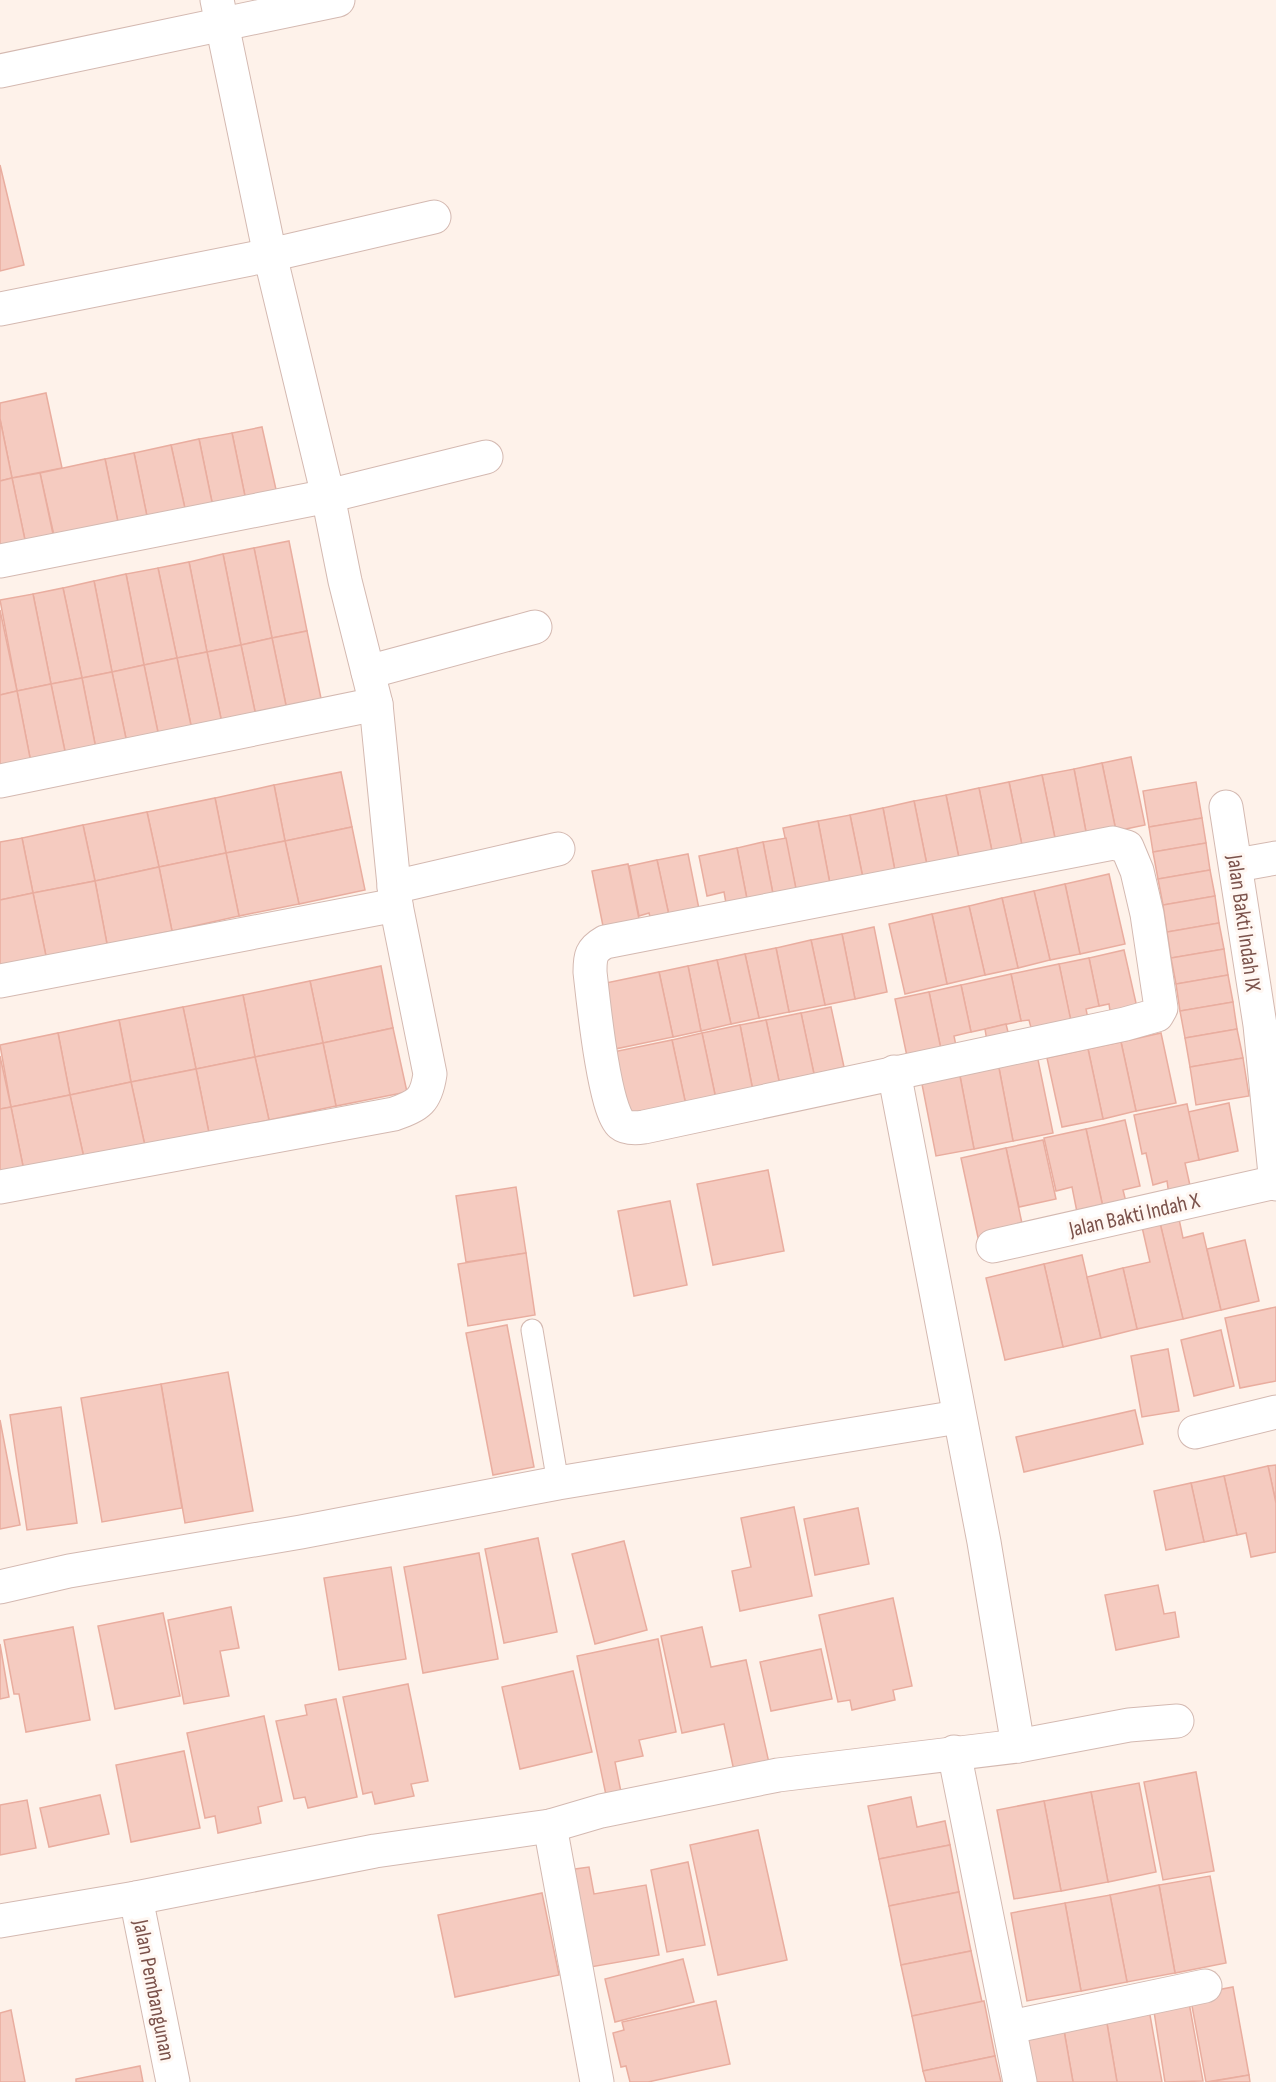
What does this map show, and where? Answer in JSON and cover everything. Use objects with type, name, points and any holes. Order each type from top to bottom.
[{"type":"street","points":[[0,71],[220,13],[339,0]]},
{"type":"street","points":[[0,1187],[394,1114],[417,1105],[428,1091],[430,1074],[395,896],[376,704],[345,581],[328,496],[270,255],[220,13]]},
{"type":"street","points":[[0,309],[270,255],[434,217]]},
{"type":"street","points":[[0,561],[328,496],[486,458]]},
{"type":"street","points":[[368,672],[536,627]]},
{"type":"street","points":[[0,781],[376,704]]},
{"type":"street","name":"Jalan Bakti Indah IX","points":[[1226,807],[1237,865],[1273,1128],[1276,1183]]},
{"type":"street","points":[[1113,843],[1127,848],[1137,871],[1152,941],[1161,1008],[1157,1015],[1114,1027],[894,1072],[644,1127],[628,1127],[621,1124],[615,1114],[603,1068],[590,957],[594,949],[605,942],[1113,843]]},
{"type":"street","points":[[0,981],[395,896],[558,849]]},
{"type":"street","points":[[1237,865],[1276,858]]},
{"type":"street","points":[[894,1072],[913,1180],[950,1359],[958,1417],[984,1542],[1018,1746]]},
{"type":"street","name":"Jalan Bakti Indah X","points":[[993,1246],[1276,1183]]},
{"type":"street","points":[[1195,1432],[1276,1412]]},
{"type":"street","points":[[0,1587],[69,1571],[301,1532],[558,1483],[958,1417]]},
{"type":"street","points":[[0,1921],[136,1898],[375,1851],[550,1826],[601,1811],[778,1775],[1018,1746],[1129,1725],[1177,1720]]},
{"type":"street","points":[[954,1752],[1011,2027],[1020,2082]]},
{"type":"street","points":[[550,1826],[597,2082]]},
{"type":"street","name":"Jalan Pembangunan","points":[[136,1898],[173,2082]]},
{"type":"street","points":[[1011,2027],[1205,1986]]},
{"type":"lane","points":[[532,1330],[558,1483]]},
{"type":"building","points":[[0,165],[24,265],[0,271]]},
{"type":"building","points":[[46,393],[62,468],[12,478],[0,419],[0,403]]},
{"type":"building","points":[[0,419],[12,478],[0,481]]},
{"type":"building","points":[[262,427],[277,494],[246,501],[232,433]]},
{"type":"building","points":[[232,433],[246,501],[213,507],[199,439]]},
{"type":"building","points":[[199,439],[213,507],[186,513],[171,445]]},
{"type":"building","points":[[171,445],[186,513],[148,521],[134,453]]},
{"type":"building","points":[[134,453],[148,521],[119,527],[105,459]]},
{"type":"building","points":[[105,459],[119,527],[55,540],[40,473]]},
{"type":"building","points":[[40,473],[53,534],[25,540],[12,478]]},
{"type":"building","points":[[12,478],[25,540],[0,546],[0,481]]},
{"type":"building","points":[[289,541],[307,631],[272,638],[254,548]]},
{"type":"building","points":[[254,548],[272,638],[241,645],[223,554]]},
{"type":"building","points":[[223,554],[241,645],[207,652],[189,562]]},
{"type":"building","points":[[189,562],[207,652],[177,658],[158,568]]},
{"type":"building","points":[[158,568],[177,658],[144,665],[126,574]]},
{"type":"building","points":[[126,574],[144,665],[112,672],[94,581]]},
{"type":"building","points":[[94,581],[112,672],[82,678],[63,588]]},
{"type":"building","points":[[63,588],[82,678],[51,684],[33,594]]},
{"type":"building","points":[[33,594],[51,684],[17,691],[0,600]]},
{"type":"building","points":[[0,610],[17,691],[0,695]]},
{"type":"building","points":[[307,631],[323,708],[288,715],[272,638]]},
{"type":"building","points":[[272,638],[288,715],[257,721],[241,645]]},
{"type":"building","points":[[241,645],[257,721],[223,728],[207,652]]},
{"type":"building","points":[[207,652],[223,728],[193,735],[177,658]]},
{"type":"building","points":[[177,658],[193,735],[160,742],[144,665]]},
{"type":"building","points":[[144,665],[160,742],[128,748],[112,672]]},
{"type":"building","points":[[112,672],[128,748],[97,754],[82,678]]},
{"type":"building","points":[[82,678],[97,754],[67,761],[51,684]]},
{"type":"building","points":[[51,684],[67,761],[32,768],[17,691]]},
{"type":"building","points":[[17,691],[32,768],[0,774],[0,695]]},
{"type":"building","points":[[1131,757],[1145,825],[1116,831],[1102,763]]},
{"type":"building","points":[[1102,763],[1116,831],[1087,837],[1074,769]]},
{"type":"building","points":[[1074,769],[1087,837],[1056,843],[1042,775]]},
{"type":"building","points":[[341,772],[352,827],[285,841],[274,785]]},
{"type":"building","points":[[1042,775],[1056,843],[1023,850],[1009,782]]},
{"type":"building","points":[[1009,782],[1023,850],[993,856],[979,788]]},
{"type":"building","points":[[1196,782],[1202,818],[1149,827],[1143,791]]},
{"type":"building","points":[[274,785],[285,841],[226,853],[215,798]]},
{"type":"building","points":[[979,788],[993,856],[960,863],[946,795]]},
{"type":"building","points":[[946,795],[960,863],[928,870],[914,801]]},
{"type":"building","points":[[215,798],[226,853],[159,867],[147,812]]},
{"type":"building","points":[[914,801],[928,870],[896,876],[883,808]]},
{"type":"building","points":[[883,808],[896,876],[864,883],[850,815]]},
{"type":"building","points":[[147,812],[159,867],[95,881],[83,825]]},
{"type":"building","points":[[850,815],[864,883],[831,889],[818,821]]},
{"type":"building","points":[[1202,818],[1206,843],[1153,852],[1149,827]]},
{"type":"building","points":[[818,821],[831,889],[796,889],[783,828]]},
{"type":"building","points":[[83,825],[95,881],[33,893],[22,838]]},
{"type":"building","points":[[352,827],[365,890],[299,904],[285,841]]},
{"type":"building","points":[[22,838],[33,893],[0,900],[0,842]]},
{"type":"building","points":[[786,838],[796,889],[773,894],[763,842]]},
{"type":"building","points":[[285,841],[299,904],[239,916],[226,853]]},
{"type":"building","points":[[763,842],[773,894],[747,899],[737,848]]},
{"type":"building","points":[[1206,843],[1210,870],[1158,879],[1153,852]]},
{"type":"building","points":[[737,848],[747,899],[726,903],[724,892],[707,896],[699,856]]},
{"type":"building","points":[[226,853],[239,916],[172,931],[159,867]]},
{"type":"building","points":[[688,854],[700,914],[670,920],[657,860]]},
{"type":"building","points":[[657,860],[670,920],[652,924],[649,913],[639,916],[629,866]]},
{"type":"building","points":[[628,864],[640,924],[604,931],[592,871]]},
{"type":"building","points":[[159,867],[172,931],[107,944],[95,881]]},
{"type":"building","points":[[1210,870],[1215,896],[1163,905],[1158,879]]},
{"type":"building","points":[[1109,874],[1125,944],[1080,954],[1065,884]]},
{"type":"building","points":[[95,881],[107,944],[46,956],[33,893]]},
{"type":"building","points":[[1065,884],[1080,954],[1050,960],[1034,891]]},
{"type":"building","points":[[1034,891],[1050,960],[1018,968],[1002,898]]},
{"type":"building","points":[[33,893],[46,956],[0,966],[0,900]]},
{"type":"building","points":[[1215,896],[1219,923],[1167,932],[1163,905]]},
{"type":"building","points":[[1002,898],[1018,968],[985,975],[969,906]]},
{"type":"building","points":[[969,906],[985,975],[947,984],[932,914]]},
{"type":"building","points":[[932,914],[947,984],[905,994],[889,924]]},
{"type":"building","points":[[1219,923],[1224,949],[1171,958],[1167,932]]},
{"type":"building","points":[[874,927],[887,992],[855,999],[842,934]]},
{"type":"building","points":[[842,934],[855,999],[825,1005],[811,940]]},
{"type":"building","points":[[811,940],[825,1005],[789,1012],[776,948]]},
{"type":"building","points":[[776,948],[789,1012],[759,1018],[745,954]]},
{"type":"building","points":[[1224,949],[1228,975],[1176,984],[1171,958]]},
{"type":"building","points":[[1124,950],[1138,1012],[1111,1018],[1109,1004],[1099,1006],[1089,958]]},
{"type":"building","points":[[745,954],[759,1018],[731,1024],[717,960]]},
{"type":"building","points":[[1089,958],[1099,1006],[1086,1009],[1090,1029],[1073,1032],[1059,964]]},
{"type":"building","points":[[717,960],[731,1024],[701,1031],[688,966]]},
{"type":"building","points":[[1059,964],[1071,1021],[1033,1035],[1029,1020],[1021,1021],[1011,974]]},
{"type":"building","points":[[381,966],[393,1028],[323,1043],[310,981]]},
{"type":"building","points":[[688,966],[701,1031],[673,1037],[659,972]]},
{"type":"building","points":[[659,972],[673,1037],[615,1049],[601,984]]},
{"type":"building","points":[[1011,974],[1021,1021],[971,1032],[961,985]]},
{"type":"building","points":[[1228,975],[1233,1002],[1180,1011],[1176,984]]},
{"type":"building","points":[[310,981],[323,1043],[255,1057],[243,995]]},
{"type":"building","points":[[961,985],[971,1032],[954,1036],[957,1051],[942,1054],[929,992]]},
{"type":"building","points":[[929,992],[942,1054],[908,1061],[895,999]]},
{"type":"building","points":[[243,995],[255,1057],[196,1069],[183,1007]]},
{"type":"building","points":[[1233,1002],[1237,1029],[1185,1038],[1180,1011]]},
{"type":"building","points":[[183,1007],[196,1069],[131,1082],[119,1020]]},
{"type":"building","points":[[831,1007],[844,1067],[814,1074],[801,1013]]},
{"type":"building","points":[[801,1013],[814,1074],[779,1081],[766,1020]]},
{"type":"building","points":[[119,1020],[131,1082],[70,1095],[58,1033]]},
{"type":"building","points":[[766,1020],[781,1090],[754,1096],[740,1025]]},
{"type":"building","points":[[1006,1024],[1009,1036],[987,1041],[985,1029]]},
{"type":"building","points":[[740,1025],[754,1096],[717,1104],[702,1033]]},
{"type":"building","points":[[393,1028],[407,1092],[336,1106],[323,1043]]},
{"type":"building","points":[[1237,1029],[1243,1058],[1190,1067],[1185,1038]]},
{"type":"building","points":[[58,1033],[70,1095],[11,1107],[0,1045]]},
{"type":"building","points":[[702,1033],[717,1104],[687,1110],[672,1040]]},
{"type":"building","points":[[1161,1033],[1176,1103],[1136,1111],[1121,1042]]},
{"type":"building","points":[[672,1040],[687,1110],[628,1123],[613,1052]]},
{"type":"building","points":[[1121,1042],[1136,1111],[1103,1119],[1088,1049]]},
{"type":"building","points":[[323,1043],[336,1106],[269,1120],[255,1057]]},
{"type":"building","points":[[1088,1049],[1103,1119],[1062,1127],[1047,1058]]},
{"type":"building","points":[[1037,1055],[1053,1133],[1013,1141],[998,1063]]},
{"type":"building","points":[[0,1056],[11,1107],[0,1109]]},
{"type":"building","points":[[255,1057],[269,1120],[209,1133],[196,1069]]},
{"type":"building","points":[[1243,1058],[1249,1096],[1196,1105],[1190,1067]]},
{"type":"building","points":[[998,1063],[1013,1141],[974,1149],[959,1071]]},
{"type":"building","points":[[196,1069],[209,1133],[145,1146],[131,1082]]},
{"type":"building","points":[[959,1071],[974,1149],[936,1156],[921,1079]]},
{"type":"building","points":[[131,1082],[145,1146],[84,1158],[70,1095]]},
{"type":"building","points":[[70,1095],[84,1158],[24,1171],[11,1107]]},
{"type":"building","points":[[1229,1103],[1238,1151],[1199,1160],[1188,1112]]},
{"type":"building","points":[[1187,1104],[1199,1160],[1185,1163],[1191,1190],[1169,1195],[1167,1181],[1153,1185],[1146,1153],[1142,1154],[1134,1115]]},
{"type":"building","points":[[11,1107],[24,1171],[0,1176],[0,1109]]},
{"type":"building","points":[[1125,1120],[1140,1186],[1123,1190],[1127,1206],[1104,1212],[1086,1129]]},
{"type":"building","points":[[1086,1129],[1104,1212],[1078,1217],[1072,1187],[1056,1191],[1044,1138]]},
{"type":"building","points":[[1043,1140],[1056,1199],[1019,1207],[1006,1148]]},
{"type":"building","points":[[1006,1148],[1024,1233],[979,1242],[961,1158]]},
{"type":"building","points":[[768,1170],[784,1251],[713,1265],[697,1184]]},
{"type":"building","points":[[516,1187],[526,1253],[466,1262],[456,1196]]},
{"type":"building","points":[[670,1201],[687,1285],[634,1296],[618,1211]]},
{"type":"building","points":[[1179,1219],[1183,1238],[1203,1233],[1221,1310],[1183,1319],[1160,1223]]},
{"type":"building","points":[[1160,1223],[1183,1319],[1137,1329],[1123,1268],[1150,1262],[1142,1227]]},
{"type":"building","points":[[1245,1240],[1259,1301],[1221,1310],[1207,1249]]},
{"type":"building","points":[[526,1253],[535,1315],[468,1326],[458,1264]]},
{"type":"building","points":[[1082,1255],[1101,1338],[1063,1347],[1044,1264]]},
{"type":"building","points":[[1044,1264],[1063,1347],[1005,1360],[986,1278]]},
{"type":"building","points":[[1123,1268],[1137,1329],[1101,1338],[1087,1277]]},
{"type":"building","points":[[1276,1307],[1276,1381],[1240,1388],[1225,1318]]},
{"type":"building","points":[[507,1325],[534,1467],[493,1475],[466,1333]]},
{"type":"building","points":[[1221,1330],[1234,1386],[1194,1396],[1181,1340]]},
{"type":"building","points":[[1168,1349],[1179,1411],[1142,1417],[1131,1356]]},
{"type":"building","points":[[228,1372],[253,1511],[185,1523],[161,1384]]},
{"type":"building","points":[[161,1384],[182,1508],[102,1522],[81,1398]]},
{"type":"building","points":[[61,1407],[77,1523],[27,1530],[10,1415]]},
{"type":"building","points":[[1135,1410],[1143,1444],[1024,1472],[1016,1437]]},
{"type":"building","points":[[0,1420],[20,1525],[0,1529]]},
{"type":"building","points":[[1276,1465],[1276,1503],[1268,1466]]},
{"type":"building","points":[[1268,1466],[1276,1503],[1276,1552],[1251,1557],[1246,1533],[1237,1535],[1224,1476]]},
{"type":"building","points":[[1224,1476],[1237,1535],[1204,1542],[1191,1483]]},
{"type":"building","points":[[1191,1483],[1204,1542],[1166,1550],[1154,1491]]},
{"type":"building","points":[[794,1507],[812,1596],[740,1611],[732,1571],[751,1567],[741,1518]]},
{"type":"building","points":[[858,1508],[869,1564],[815,1575],[804,1519]]},
{"type":"building","points":[[538,1538],[557,1632],[504,1643],[485,1549]]},
{"type":"building","points":[[624,1541],[647,1630],[595,1644],[572,1554]]},
{"type":"building","points":[[479,1553],[498,1659],[423,1673],[404,1567]]},
{"type":"building","points":[[391,1567],[406,1659],[339,1670],[324,1578]]},
{"type":"building","points":[[1158,1585],[1164,1614],[1175,1612],[1179,1637],[1116,1650],[1105,1595]]},
{"type":"building","points":[[893,1598],[912,1686],[893,1690],[895,1700],[852,1710],[850,1700],[838,1702],[819,1615]]},
{"type":"building","points":[[231,1607],[239,1648],[220,1651],[229,1696],[184,1704],[168,1620]]},
{"type":"building","points":[[163,1613],[180,1696],[115,1709],[98,1626]]},
{"type":"building","points":[[73,1627],[90,1720],[26,1732],[19,1694],[14,1694],[4,1640]]},
{"type":"building","points":[[702,1627],[711,1667],[746,1660],[769,1763],[734,1771],[724,1724],[682,1733],[661,1636]]},
{"type":"building","points":[[658,1639],[676,1732],[639,1740],[643,1756],[615,1762],[621,1792],[606,1795],[577,1656]]},
{"type":"building","points":[[0,1644],[9,1697],[0,1699]]},
{"type":"building","points":[[821,1649],[832,1699],[771,1711],[760,1662]]},
{"type":"building","points":[[573,1671],[592,1752],[520,1769],[502,1687]]},
{"type":"building","points":[[408,1684],[428,1781],[411,1784],[414,1796],[375,1804],[372,1792],[363,1794],[343,1697]]},
{"type":"building","points":[[336,1699],[357,1797],[308,1808],[305,1797],[294,1799],[276,1721],[307,1715],[305,1705]]},
{"type":"building","points":[[264,1716],[282,1801],[258,1807],[261,1823],[218,1833],[215,1816],[205,1818],[187,1733]]},
{"type":"building","points":[[184,1751],[200,1828],[131,1842],[116,1765]]},
{"type":"building","points":[[1196,1772],[1214,1871],[1163,1880],[1144,1782]]},
{"type":"building","points":[[1139,1783],[1156,1872],[1108,1882],[1091,1792]]},
{"type":"building","points":[[1091,1792],[1108,1882],[1061,1891],[1044,1801]]},
{"type":"building","points":[[100,1795],[109,1834],[49,1847],[40,1808]]},
{"type":"building","points":[[911,1797],[917,1827],[945,1821],[950,1845],[879,1859],[868,1806]]},
{"type":"building","points":[[27,1800],[36,1848],[0,1855],[0,1805]]},
{"type":"building","points":[[1044,1801],[1061,1891],[1014,1899],[997,1810]]},
{"type":"building","points":[[758,1830],[787,1960],[718,1975],[690,1845]]},
{"type":"building","points":[[950,1845],[959,1892],[889,1906],[879,1859]]},
{"type":"building","points":[[688,1862],[705,1945],[667,1952],[651,1870]]},
{"type":"building","points":[[589,1867],[594,1894],[646,1885],[659,1955],[585,1968],[568,1870]]},
{"type":"building","points":[[1210,1876],[1226,1963],[1175,1973],[1159,1885]]},
{"type":"building","points":[[1159,1885],[1175,1973],[1127,1982],[1110,1895]]},
{"type":"building","points":[[959,1892],[971,1951],[901,1965],[889,1906]]},
{"type":"building","points":[[542,1893],[559,1975],[455,1997],[438,1915]]},
{"type":"building","points":[[1110,1895],[1127,1982],[1081,1991],[1065,1903]]},
{"type":"building","points":[[1065,1903],[1081,1991],[1027,2001],[1011,1913]]},
{"type":"building","points":[[971,1951],[982,2002],[912,2016],[901,1965]]},
{"type":"building","points":[[683,1959],[694,2002],[615,2022],[605,1979]]},
{"type":"building","points":[[1233,1987],[1249,2075],[1206,2082],[1190,1995]]},
{"type":"building","points":[[1188,1997],[1203,2081],[1165,2082],[1153,2005]]},
{"type":"building","points":[[716,2001],[730,2064],[648,2082],[630,2082],[626,2066],[621,2067],[613,2033],[624,2030],[622,2022]]},
{"type":"building","points":[[984,2001],[995,2056],[923,2071],[912,2016]]},
{"type":"building","points":[[1148,2004],[1162,2082],[1117,2082],[1105,2012]]},
{"type":"building","points":[[11,2010],[25,2082],[0,2082],[0,2013]]},
{"type":"building","points":[[1105,2012],[1117,2082],[1073,2082],[1062,2019]]},
{"type":"building","points":[[1062,2019],[1073,2082],[1029,2082],[1019,2027]]},
{"type":"building","points":[[995,2056],[1001,2082],[926,2082],[923,2071]]},
{"type":"building","points":[[140,2066],[143,2082],[76,2082],[76,2079]]},
{"type":"building","points":[[1249,2075],[1250,2082],[1209,2082]]}]
